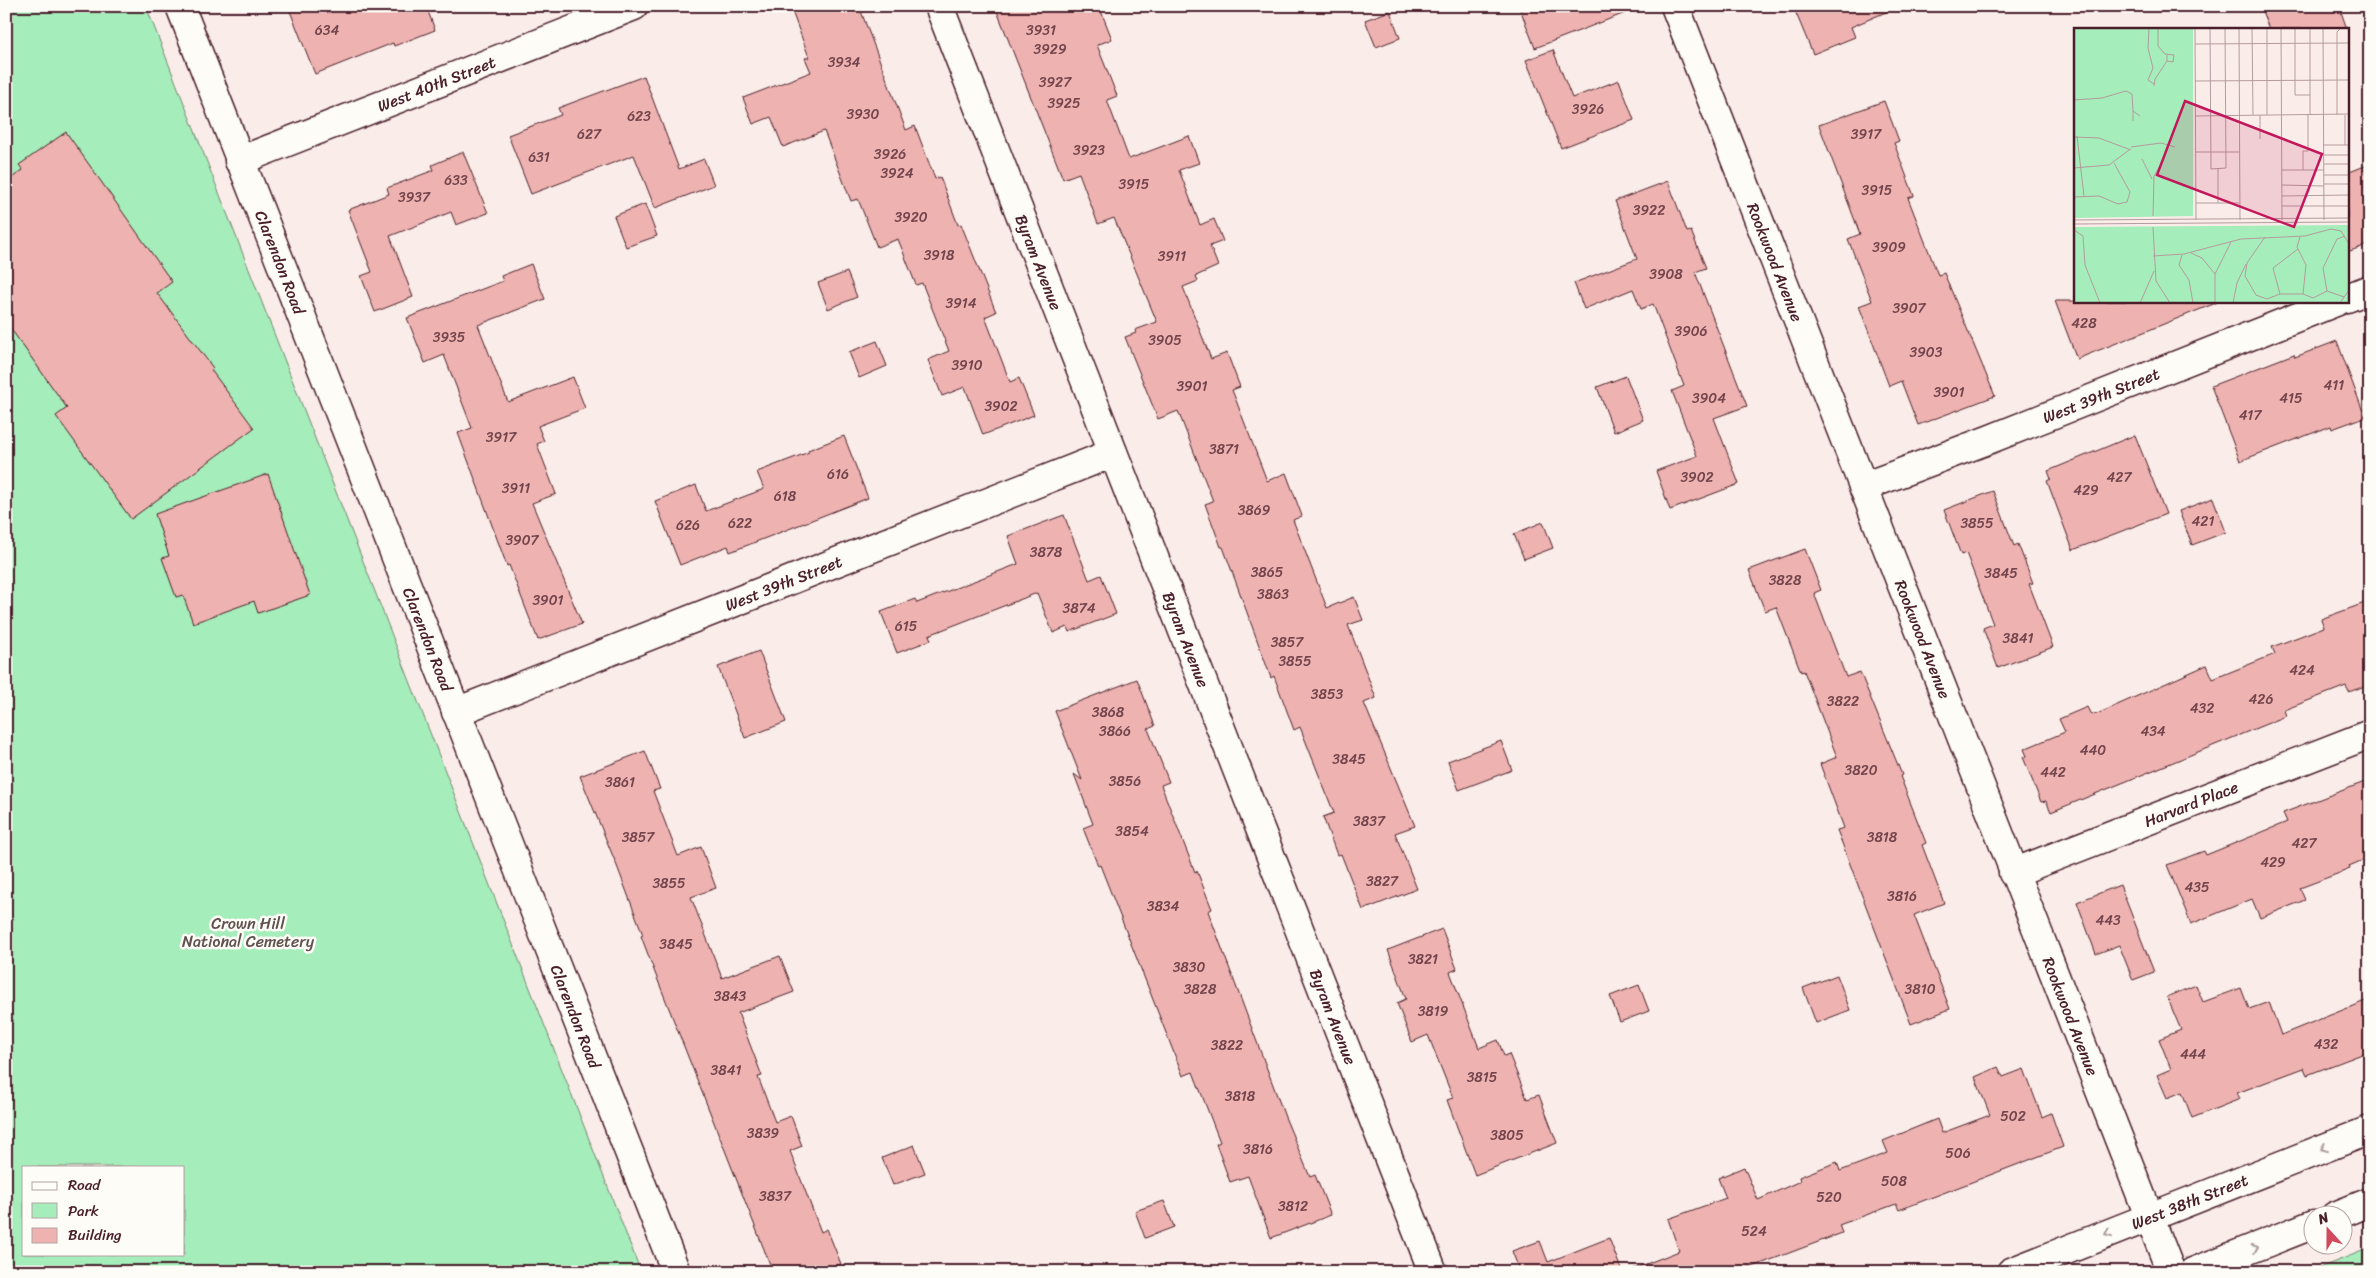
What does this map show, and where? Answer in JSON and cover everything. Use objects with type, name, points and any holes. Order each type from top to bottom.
[{"type":"street","name":"Clarendon Road","points":[[180,6],[239,161],[676,1272]]},
{"type":"street","name":"West 40th Street","points":[[239,161],[634,6]]},
{"type":"street","name":"Byram Avenue","points":[[939,6],[1433,1272]]},
{"type":"street","name":"Rookwood Avenue","points":[[1675,6],[2013,873],[2171,1272]]},
{"type":"street","points":[[2348,298],[2370,289]]},
{"type":"street","name":"West 39th Street","points":[[1863,487],[1988,440],[2335,302]]},
{"type":"street","name":"West 39th Street","points":[[456,712],[1113,453]]},
{"type":"street","name":"Harvard Place","points":[[2013,873],[2370,734]]},
{"type":"street","name":"West 38th Street","points":[[2011,1272],[2370,1130]]},
{"type":"street","points":[[2354,1209],[2370,1202]]},
{"type":"street","points":[[2193,1272],[2304,1228]]},
{"type":"green space","name":"Crown Hill National Cemetery","points":[[6,6],[146,6],[641,1272],[6,1272]]},
{"type":"green space","points":[[2370,1248],[2370,1272],[2309,1272],[2354,1256],[2354,1254]]},
{"type":"building","points":[[288,6],[426,6],[435,30],[394,46],[393,43],[315,74]]},
{"type":"building","points":[[790,6],[859,6],[906,130],[915,126],[935,179],[940,177],[958,225],[961,224],[996,312],[985,317],[1010,382],[1019,378],[1034,415],[983,435],[965,387],[942,396],[928,360],[949,351],[922,283],[916,285],[898,239],[877,247],[858,199],[851,201],[824,131],[783,147],[771,117],[753,124],[743,98],[811,72],[805,58],[809,57]]},
{"type":"building","points":[[995,6],[1099,6],[1112,39],[1097,45],[1117,96],[1107,100],[1129,159],[1189,136],[1199,163],[1179,170],[1200,225],[1214,219],[1223,241],[1210,246],[1218,266],[1196,276],[1198,281],[1183,287],[1211,359],[1227,353],[1240,387],[1232,390],[1267,481],[1286,473],[1302,516],[1293,520],[1327,608],[1354,597],[1363,620],[1348,625],[1376,698],[1364,703],[1415,826],[1395,833],[1417,889],[1363,910],[1341,854],[1337,855],[1323,817],[1334,813],[1300,727],[1294,730],[1274,676],[1271,678],[1223,547],[1221,547],[1205,504],[1213,501],[1178,411],[1158,419],[1125,337],[1136,333],[1135,330],[1157,322],[1114,218],[1098,224],[1079,173],[1063,179]]},
{"type":"building","points":[[1519,6],[1638,6],[1638,8],[1535,48]]},
{"type":"building","points":[[1793,6],[1900,6],[1851,27],[1855,37],[1813,54]]},
{"type":"building","points":[[2260,6],[2339,6],[2347,28],[2269,28]]},
{"type":"building","points":[[1390,11],[1400,38],[1376,47],[1365,20]]},
{"type":"building","points":[[1553,50],[1572,98],[1619,80],[1634,120],[1561,148],[1526,60]]},
{"type":"building","points":[[644,76],[679,169],[704,159],[714,185],[655,208],[634,155],[531,194],[508,135],[561,115],[558,108]]},
{"type":"building","points":[[1884,101],[1899,141],[1894,143],[1914,196],[1908,198],[1938,275],[1944,273],[1995,396],[1918,425],[1901,381],[1889,386],[1859,306],[1872,301],[1848,239],[1860,234],[1819,125]]},
{"type":"building","points":[[66,132],[172,282],[157,293],[213,368],[211,370],[254,428],[131,519],[56,416],[67,408],[6,322],[6,182],[23,170],[19,165]]},
{"type":"building","points":[[463,152],[488,213],[456,225],[451,212],[390,236],[413,297],[375,312],[361,276],[372,272],[348,210],[389,194],[387,188],[434,170],[432,165]]},
{"type":"building","points":[[2370,164],[2370,244],[2348,252],[2348,173]]},
{"type":"building","points":[[1668,181],[1687,232],[1691,231],[1706,268],[1695,272],[1747,406],[1714,418],[1739,484],[1670,510],[1656,471],[1697,456],[1672,391],[1684,386],[1653,304],[1641,309],[1633,289],[1584,309],[1574,283],[1637,259],[1615,201]]},
{"type":"building","points":[[645,204],[657,236],[626,247],[614,216]]},
{"type":"building","points":[[531,264],[545,299],[478,325],[508,402],[573,377],[585,408],[538,426],[544,441],[537,444],[556,494],[532,503],[582,624],[538,640],[509,565],[507,566],[458,433],[472,428],[444,355],[425,363],[407,318],[503,281],[501,276]]},
{"type":"building","points":[[847,272],[857,297],[828,309],[818,283]]},
{"type":"building","points":[[2055,301],[2216,302],[2216,303],[2077,359]]},
{"type":"building","points":[[877,341],[887,366],[859,378],[849,352]]},
{"type":"building","points":[[2337,341],[2365,417],[2332,429],[2331,426],[2240,461],[2211,386],[2294,354],[2295,357]]},
{"type":"building","points":[[1626,376],[1643,420],[1614,432],[1597,387]]},
{"type":"building","points":[[2135,435],[2166,514],[2073,550],[2047,481],[2051,479],[2048,471]]},
{"type":"building","points":[[844,436],[868,498],[730,552],[728,546],[680,565],[655,501],[696,485],[706,511],[764,489],[757,472]]},
{"type":"building","points":[[268,474],[310,595],[258,613],[254,601],[193,623],[183,595],[176,597],[162,558],[169,556],[155,514]]},
{"type":"building","points":[[1993,491],[2014,546],[2018,544],[2033,583],[2029,584],[2053,647],[1998,668],[1983,628],[1993,624],[1966,553],[1961,555],[1944,510]]},
{"type":"building","points":[[2213,498],[2226,532],[2192,545],[2179,511]]},
{"type":"building","points":[[1064,515],[1089,580],[1101,575],[1116,614],[1069,632],[1067,627],[1053,633],[1037,593],[929,635],[931,640],[897,653],[881,612],[915,599],[917,603],[1018,564],[1008,536]]},
{"type":"building","points":[[1543,522],[1553,548],[1524,559],[1514,534]]},
{"type":"building","points":[[1805,549],[1821,590],[1814,593],[1846,677],[1860,672],[1902,775],[1900,776],[1926,843],[1922,845],[1944,903],[1914,915],[1950,1009],[1911,1024],[1837,830],[1844,828],[1820,764],[1837,757],[1804,671],[1801,672],[1776,607],[1765,611],[1749,570]]},
{"type":"building","points":[[2370,601],[2370,684],[2349,692],[2346,686],[2284,710],[2286,716],[2051,812],[2046,801],[2041,802],[2023,757],[2027,756],[2024,749],[2065,732],[2059,719],[2087,707],[2091,715],[2097,714],[2207,665],[2213,679],[2275,654],[2272,647],[2324,627],[2321,619]]},
{"type":"building","points":[[759,651],[786,722],[745,738],[718,667]]},
{"type":"building","points":[[1137,679],[1155,726],[1148,729],[1169,782],[1161,785],[1195,872],[1197,871],[1212,909],[1208,911],[1285,1117],[1310,1177],[1315,1175],[1331,1215],[1271,1238],[1248,1176],[1230,1182],[1216,1144],[1220,1142],[1193,1072],[1183,1076],[1100,865],[1098,866],[1083,828],[1093,824],[1074,774],[1082,780],[1055,711]]},
{"type":"building","points":[[1501,741],[1512,770],[1459,790],[1448,761]]},
{"type":"building","points":[[645,751],[660,789],[653,791],[678,856],[701,847],[716,888],[691,897],[722,978],[780,956],[794,992],[738,1013],[762,1076],[758,1077],[775,1122],[791,1116],[802,1146],[790,1151],[821,1232],[827,1229],[841,1264],[821,1272],[773,1272],[655,973],[617,866],[580,776]]},
{"type":"building","points":[[2370,780],[2370,857],[2349,866],[2350,869],[2300,888],[2305,900],[2260,918],[2252,899],[2191,924],[2167,865],[2204,851],[2206,855],[2287,822],[2283,813]]},
{"type":"building","points":[[2120,885],[2154,972],[2133,980],[2119,945],[2096,954],[2077,902]]},
{"type":"building","points":[[1442,929],[1457,969],[1450,972],[1479,1048],[1498,1040],[1504,1056],[1509,1054],[1527,1099],[1539,1095],[1557,1143],[1475,1175],[1447,1100],[1453,1098],[1428,1035],[1412,1042],[1397,1003],[1406,999],[1388,950]]},
{"type":"building","points":[[1837,975],[1850,1010],[1816,1023],[1803,988]]},
{"type":"building","points":[[1639,985],[1649,1011],[1620,1022],[1610,996]]},
{"type":"building","points":[[2196,985],[2203,1002],[2241,988],[2249,1009],[2269,1002],[2281,1035],[2370,999],[2370,1051],[2307,1075],[2304,1068],[2237,1093],[2240,1099],[2192,1118],[2182,1092],[2167,1098],[2157,1075],[2171,1069],[2159,1039],[2181,1030],[2167,997]]},
{"type":"building","points":[[1998,1067],[2003,1077],[2024,1069],[2042,1117],[2051,1113],[2063,1147],[1899,1210],[1896,1204],[1839,1225],[1842,1233],[1739,1272],[1631,1272],[1631,1270],[1679,1251],[1668,1219],[1726,1198],[1718,1178],[1744,1167],[1758,1200],[1800,1181],[1799,1177],[1837,1162],[1840,1171],[1888,1153],[1883,1141],[1937,1119],[1942,1133],[1990,1115],[1975,1077]]},
{"type":"building","points":[[914,1145],[925,1173],[893,1185],[882,1158]]},
{"type":"building","points":[[1164,1201],[1174,1227],[1145,1238],[1135,1211]]},
{"type":"building","points":[[1609,1238],[1622,1272],[1520,1272],[1512,1251],[1540,1241],[1548,1262]]}]
